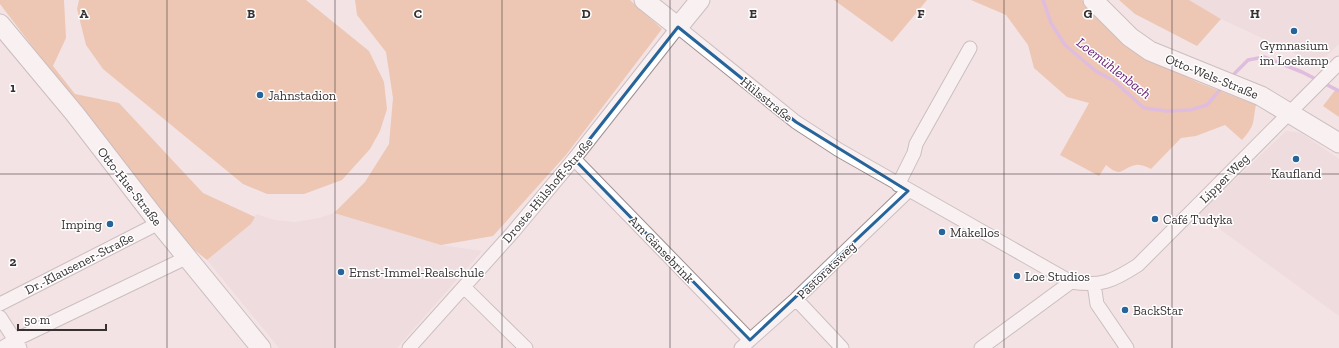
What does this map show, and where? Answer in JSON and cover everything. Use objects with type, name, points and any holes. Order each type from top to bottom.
[{"type":"street","name":"Hülsstraße","points":[[644,0],[796,122],[839,150],[903,188],[1070,282],[1099,283]]},
{"type":"street","points":[[678,27],[700,0]]},
{"type":"street","name":"Otto-Wels-Straße","points":[[1093,0],[1130,37],[1150,51],[1261,96],[1339,142]]},
{"type":"street","name":"Otto-Hue-Straße","points":[[0,24],[75,114],[159,223],[261,348]]},
{"type":"street","name":"Droste-Hülshoff-Straße","points":[[409,348],[464,287],[574,159],[678,27]]},
{"type":"street","points":[[903,188],[916,144],[970,48]]},
{"type":"street","name":"Lipper Weg","points":[[1099,283],[1116,279],[1138,265],[1339,63]]},
{"type":"street","name":"Am Gänsebrink","points":[[574,159],[746,344]]},
{"type":"street","name":"Pastoratsweg","points":[[746,344],[796,299],[903,188]]},
{"type":"street","name":"Dr.-Klausener-Straße","points":[[0,304],[159,223]]},
{"type":"street","points":[[2,348],[17,344],[188,257]]},
{"type":"street","points":[[981,348],[1070,282]]},
{"type":"street","points":[[1099,283],[1098,304],[1127,348]]},
{"type":"street","points":[[464,287],[526,348]]},
{"type":"street","points":[[796,299],[842,348]]},
{"type":"street","points":[[0,317],[17,344]]},
{"type":"highlighted area","points":[[678,27],[796,122],[908,191],[750,340],[574,159]]},
{"type":"shaded area","points":[[0,0],[64,0],[66,38],[53,66],[75,94],[119,103],[203,193],[255,217],[251,224],[207,260],[176,235],[0,4]]},
{"type":"shaded area","name":"Jahnstadion","points":[[79,0],[306,0],[369,51],[384,82],[387,109],[380,131],[370,149],[342,180],[304,194],[267,194],[243,184],[103,69],[86,45],[77,9]]},
{"type":"shaded area","points":[[355,0],[630,0],[662,29],[566,155],[493,236],[441,245],[334,213],[365,182],[389,144],[393,98],[386,52],[357,15]]},
{"type":"shaded area","points":[[834,0],[927,0],[892,42]]},
{"type":"shaded area","points":[[971,0],[1082,0],[1149,58],[1197,82],[1256,105],[1252,127],[1242,140],[1225,125],[1196,136],[1181,138],[1151,169],[1138,165],[1131,166],[1119,172],[1106,165],[1099,176],[1060,155],[1089,103],[1067,97],[1034,68],[1028,45],[1006,15]]},
{"type":"shaded area","points":[[1119,0],[1189,0],[1221,19],[1197,46],[1135,14]]},
{"type":"shaded area","name":"Gymnasium im Loekamp","points":[[1189,0],[1339,0],[1339,44],[1318,64],[1221,19]]},
{"type":"shaded area","points":[[1336,89],[1339,89],[1339,117],[1323,106]]},
{"type":"shaded area","points":[[1286,131],[1301,133],[1339,159],[1339,316],[1199,214]]},
{"type":"shaded area","name":"Ernst-Immel-Realschule","points":[[334,213],[441,245],[482,251],[397,348],[279,348],[207,260],[251,224],[256,214],[275,220],[295,222],[319,218]]},
{"type":"waterway","name":"Loemühlenbach","points":[[1043,0],[1051,23],[1065,45],[1097,72],[1113,80],[1144,108],[1167,111],[1190,110],[1207,105],[1223,86]]},
{"type":"waterway","name":"Loemühlenbach","points":[[1231,77],[1248,60],[1264,57],[1302,72],[1339,91]]},
{"type":"place","name":"Gymnasium im Loekamp","points":[[1294,31]]},
{"type":"place","name":"Jahnstadion","points":[[260,95]]},
{"type":"place","name":"Kaufland","points":[[1296,159]]},
{"type":"place","name":"Café Tudyka","points":[[1155,219]]},
{"type":"place","name":"Imping","points":[[110,224]]},
{"type":"place","name":"Makellos","points":[[942,232]]},
{"type":"place","name":"Ernst-Immel-Realschule","points":[[341,272]]},
{"type":"place","name":"Loe Studios","points":[[1017,276]]},
{"type":"place","name":"BackStar","points":[[1125,310]]}]
